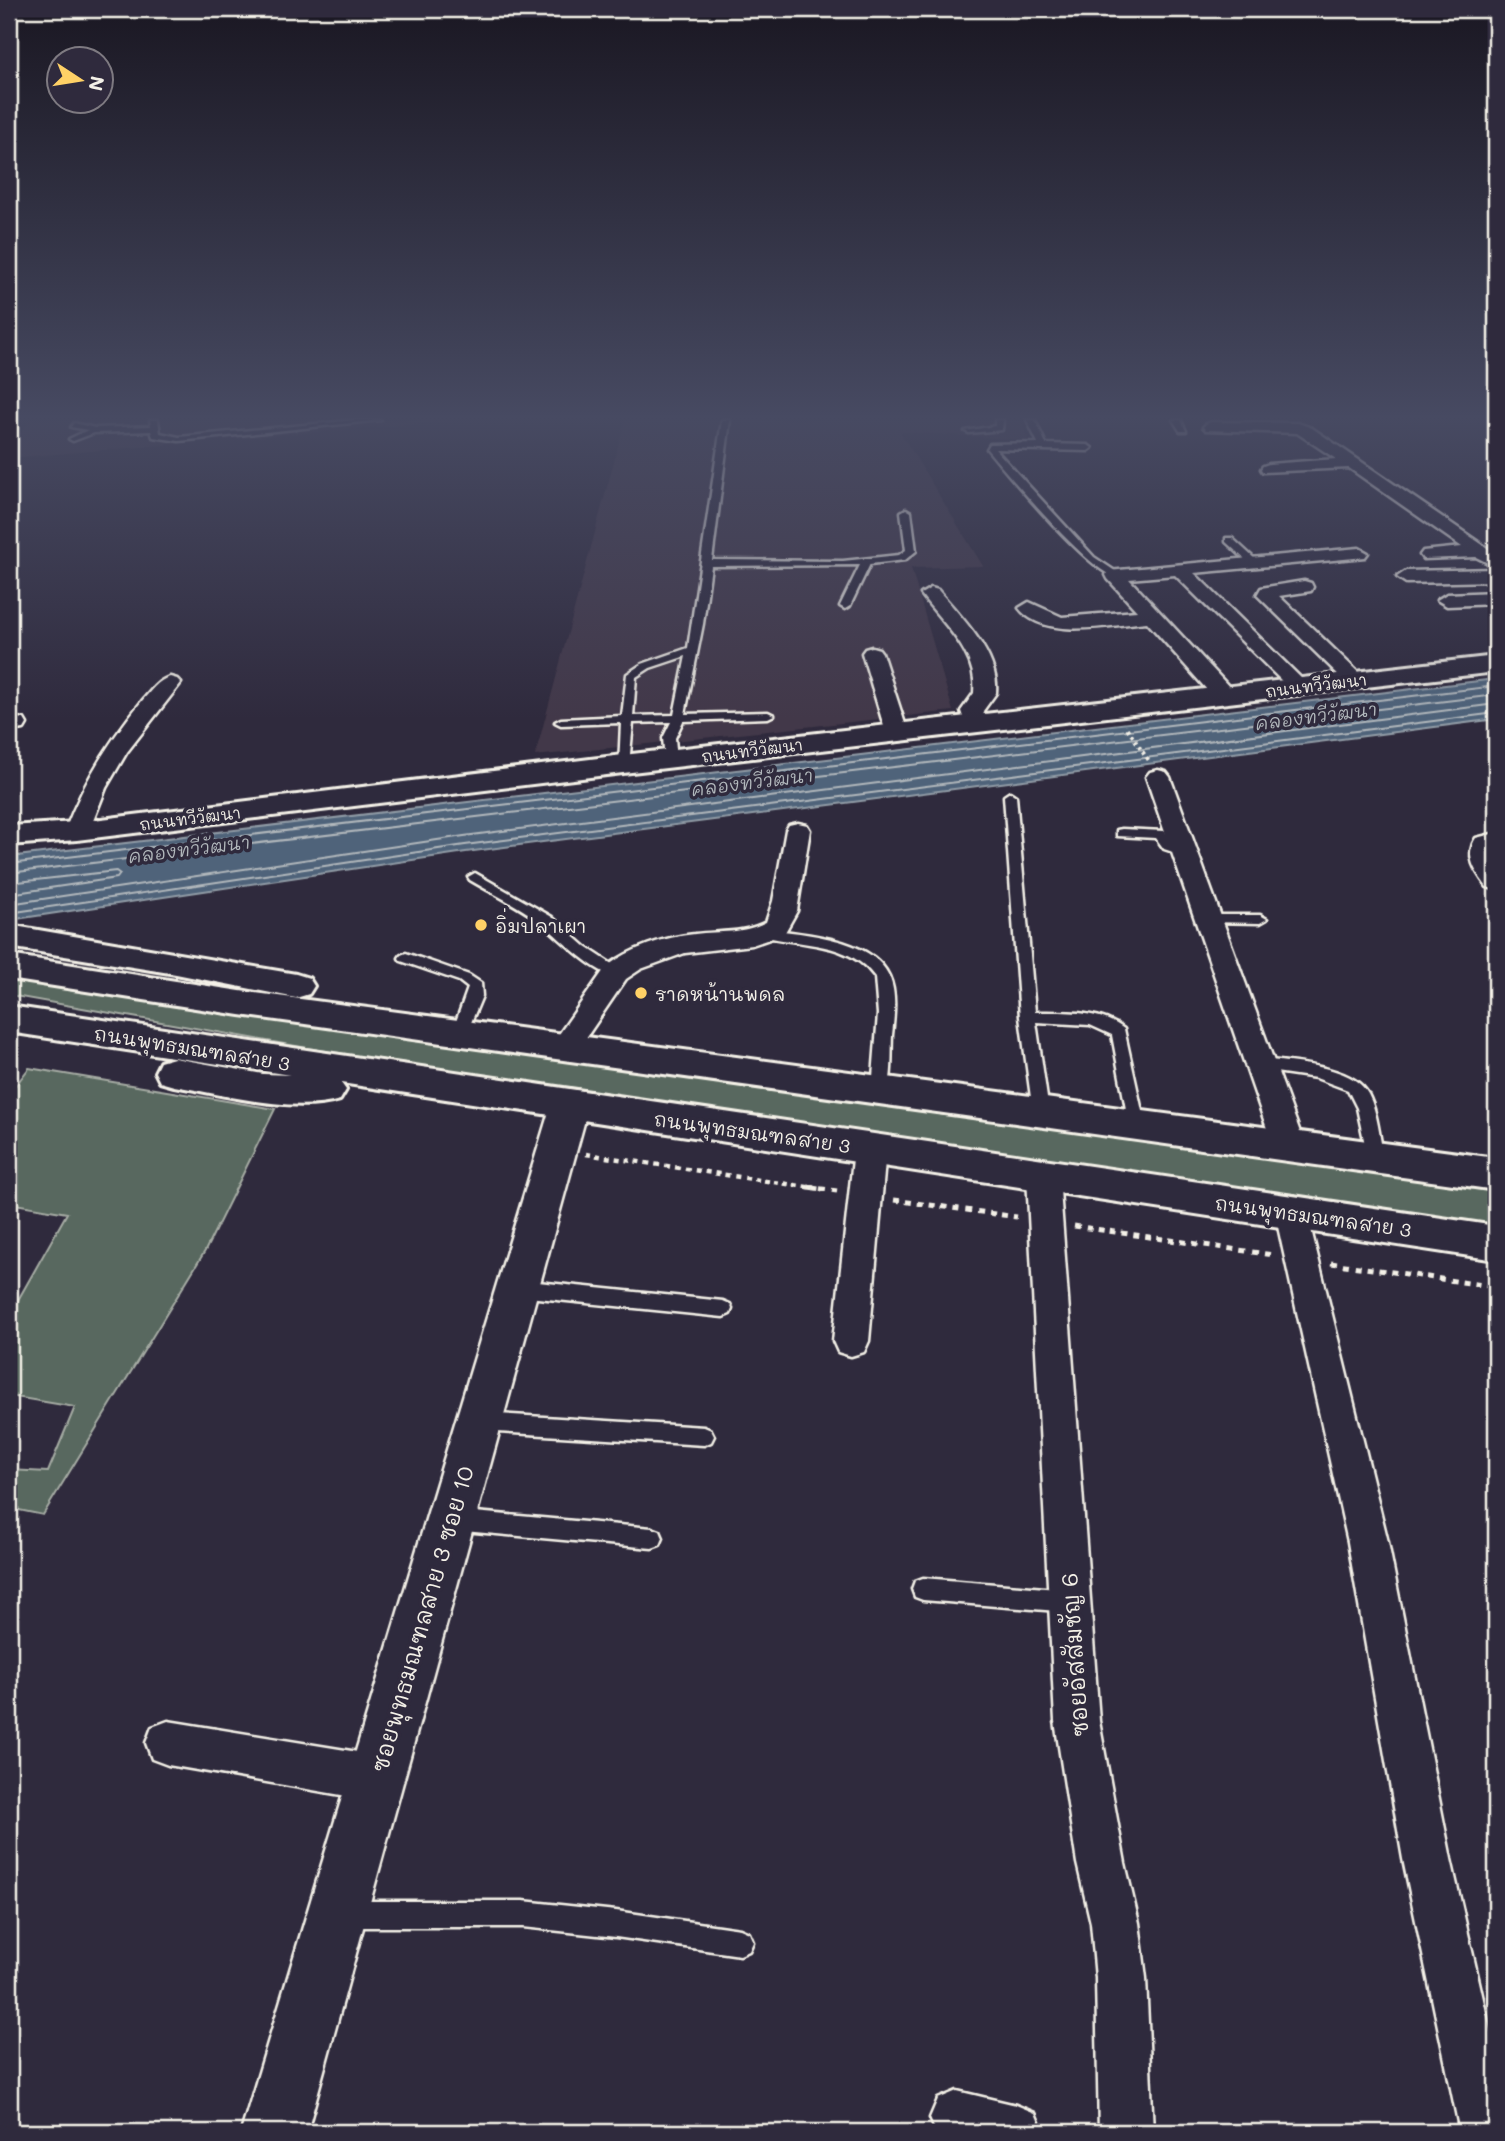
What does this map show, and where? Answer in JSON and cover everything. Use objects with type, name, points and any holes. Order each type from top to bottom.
[{"type":"main road","name":"ถนนทวีวัฒนา","points":[[9,835],[77,831],[623,764],[1496,664]]},
{"type":"main road","points":[[9,936],[176,962],[385,1003],[450,1031]]},
{"type":"main road","points":[[9,967],[240,1003],[1496,1174]]},
{"type":"main road","name":"ถนนพุทธมณฑลสาย 3","points":[[9,1019],[1496,1243]]},
{"type":"main road","points":[[9,1041],[263,1088],[516,1097]]},
{"type":"street","points":[[1436,520],[1489,556]]},
{"type":"street","points":[[1115,575],[1359,553]]},
{"type":"street","points":[[1429,555],[1489,556]]},
{"type":"street","points":[[1179,569],[1299,687]]},
{"type":"street","points":[[1115,575],[1149,616],[1224,695]]},
{"type":"street","points":[[1406,577],[1496,575]]},
{"type":"street","points":[[1304,587],[1268,592],[1267,595],[1355,680]]},
{"type":"street","points":[[931,594],[963,634],[978,660],[986,682],[985,693],[972,710],[975,724]]},
{"type":"street","points":[[1447,600],[1496,598]]},
{"type":"street","points":[[1029,608],[1046,619],[1062,623],[1149,616]]},
{"type":"street","points":[[872,653],[897,733]]},
{"type":"street","points":[[77,831],[89,795],[104,769],[144,712],[170,683]]},
{"type":"street","points":[[1155,771],[1289,1146]]},
{"type":"street","points":[[565,1047],[615,973],[652,953],[687,943],[768,933],[780,923],[798,830]]},
{"type":"street","points":[[1496,840],[1485,843],[1482,858],[1496,882]]},
{"type":"street","name":"ซอยพุทธมณฑลสาย 3 ซอย 10","points":[[274,2132],[570,1105]]},
{"type":"street","points":[[851,1341],[870,1150]]},
{"type":"street","name":"ซอยอัสสัมชัญ 6","points":[[1043,1175],[1077,1721],[1101,1863],[1115,1923],[1121,1978],[1126,2132]]},
{"type":"street","points":[[1291,1213],[1368,1542],[1427,1859],[1487,2132]]},
{"type":"street","points":[[168,1743],[376,1778]]},
{"type":"street","points":[[957,2118],[1016,2132]]},
{"type":"lane","points":[[671,760],[669,738],[679,717],[693,650],[712,520]]},
{"type":"lane","points":[[706,563],[866,562],[902,558],[911,551],[907,520]]},
{"type":"lane","points":[[1055,520],[1091,559],[1115,575]]},
{"type":"lane","points":[[1230,540],[1253,562]]},
{"type":"lane","points":[[845,606],[866,562]]},
{"type":"lane","points":[[623,764],[631,676],[636,671],[693,650]]},
{"type":"lane","points":[[561,722],[768,715]]},
{"type":"lane","points":[[1010,796],[1028,1017],[1041,1112]]},
{"type":"lane","points":[[1122,833],[1159,834],[1174,850],[1185,852]]},
{"type":"lane","points":[[475,877],[547,920],[581,950],[615,973]]},
{"type":"lane","points":[[1210,919],[1260,919]]},
{"type":"lane","points":[[768,933],[842,947],[873,964],[882,976],[886,993],[880,1090]]},
{"type":"lane","points":[[406,958],[464,978],[476,986],[475,996],[450,1031]]},
{"type":"lane","points":[[1028,1017],[1095,1021],[1113,1027],[1119,1034],[1137,1125]]},
{"type":"lane","points":[[1262,1065],[1335,1077],[1350,1083],[1360,1094],[1376,1158]]},
{"type":"lane","points":[[518,1288],[723,1309]]},
{"type":"lane","points":[[479,1422],[704,1436]]},
{"type":"lane","points":[[451,1520],[652,1538]]},
{"type":"lane","points":[[923,1589],[1070,1601]]},
{"type":"lane","points":[[337,1914],[523,1914],[740,1942]]},
{"type":"path","points":[[1125,725],[1155,771]]},
{"type":"shaded area","points":[[598,520],[954,520],[983,566],[911,568],[953,711],[535,756]]},
{"type":"green space","points":[[9,976],[277,1021],[835,1094],[1496,1191],[1496,1227],[857,1133],[307,1048],[9,995]]},
{"type":"green space","points":[[29,1068],[275,1109],[205,1251],[43,1515],[9,1508],[9,1470],[48,1472],[75,1407],[9,1396],[9,1316],[67,1213],[9,1203],[9,1094]]},
{"type":"water","name":"คลองทวีวัฒนา","points":[[1496,679],[1496,719],[466,852],[9,920],[9,857]]},
{"type":"place","name":"อิ่มปลาเผา","points":[[481,925]]},
{"type":"place","name":"ราดหน้านพดล","points":[[641,993]]}]
